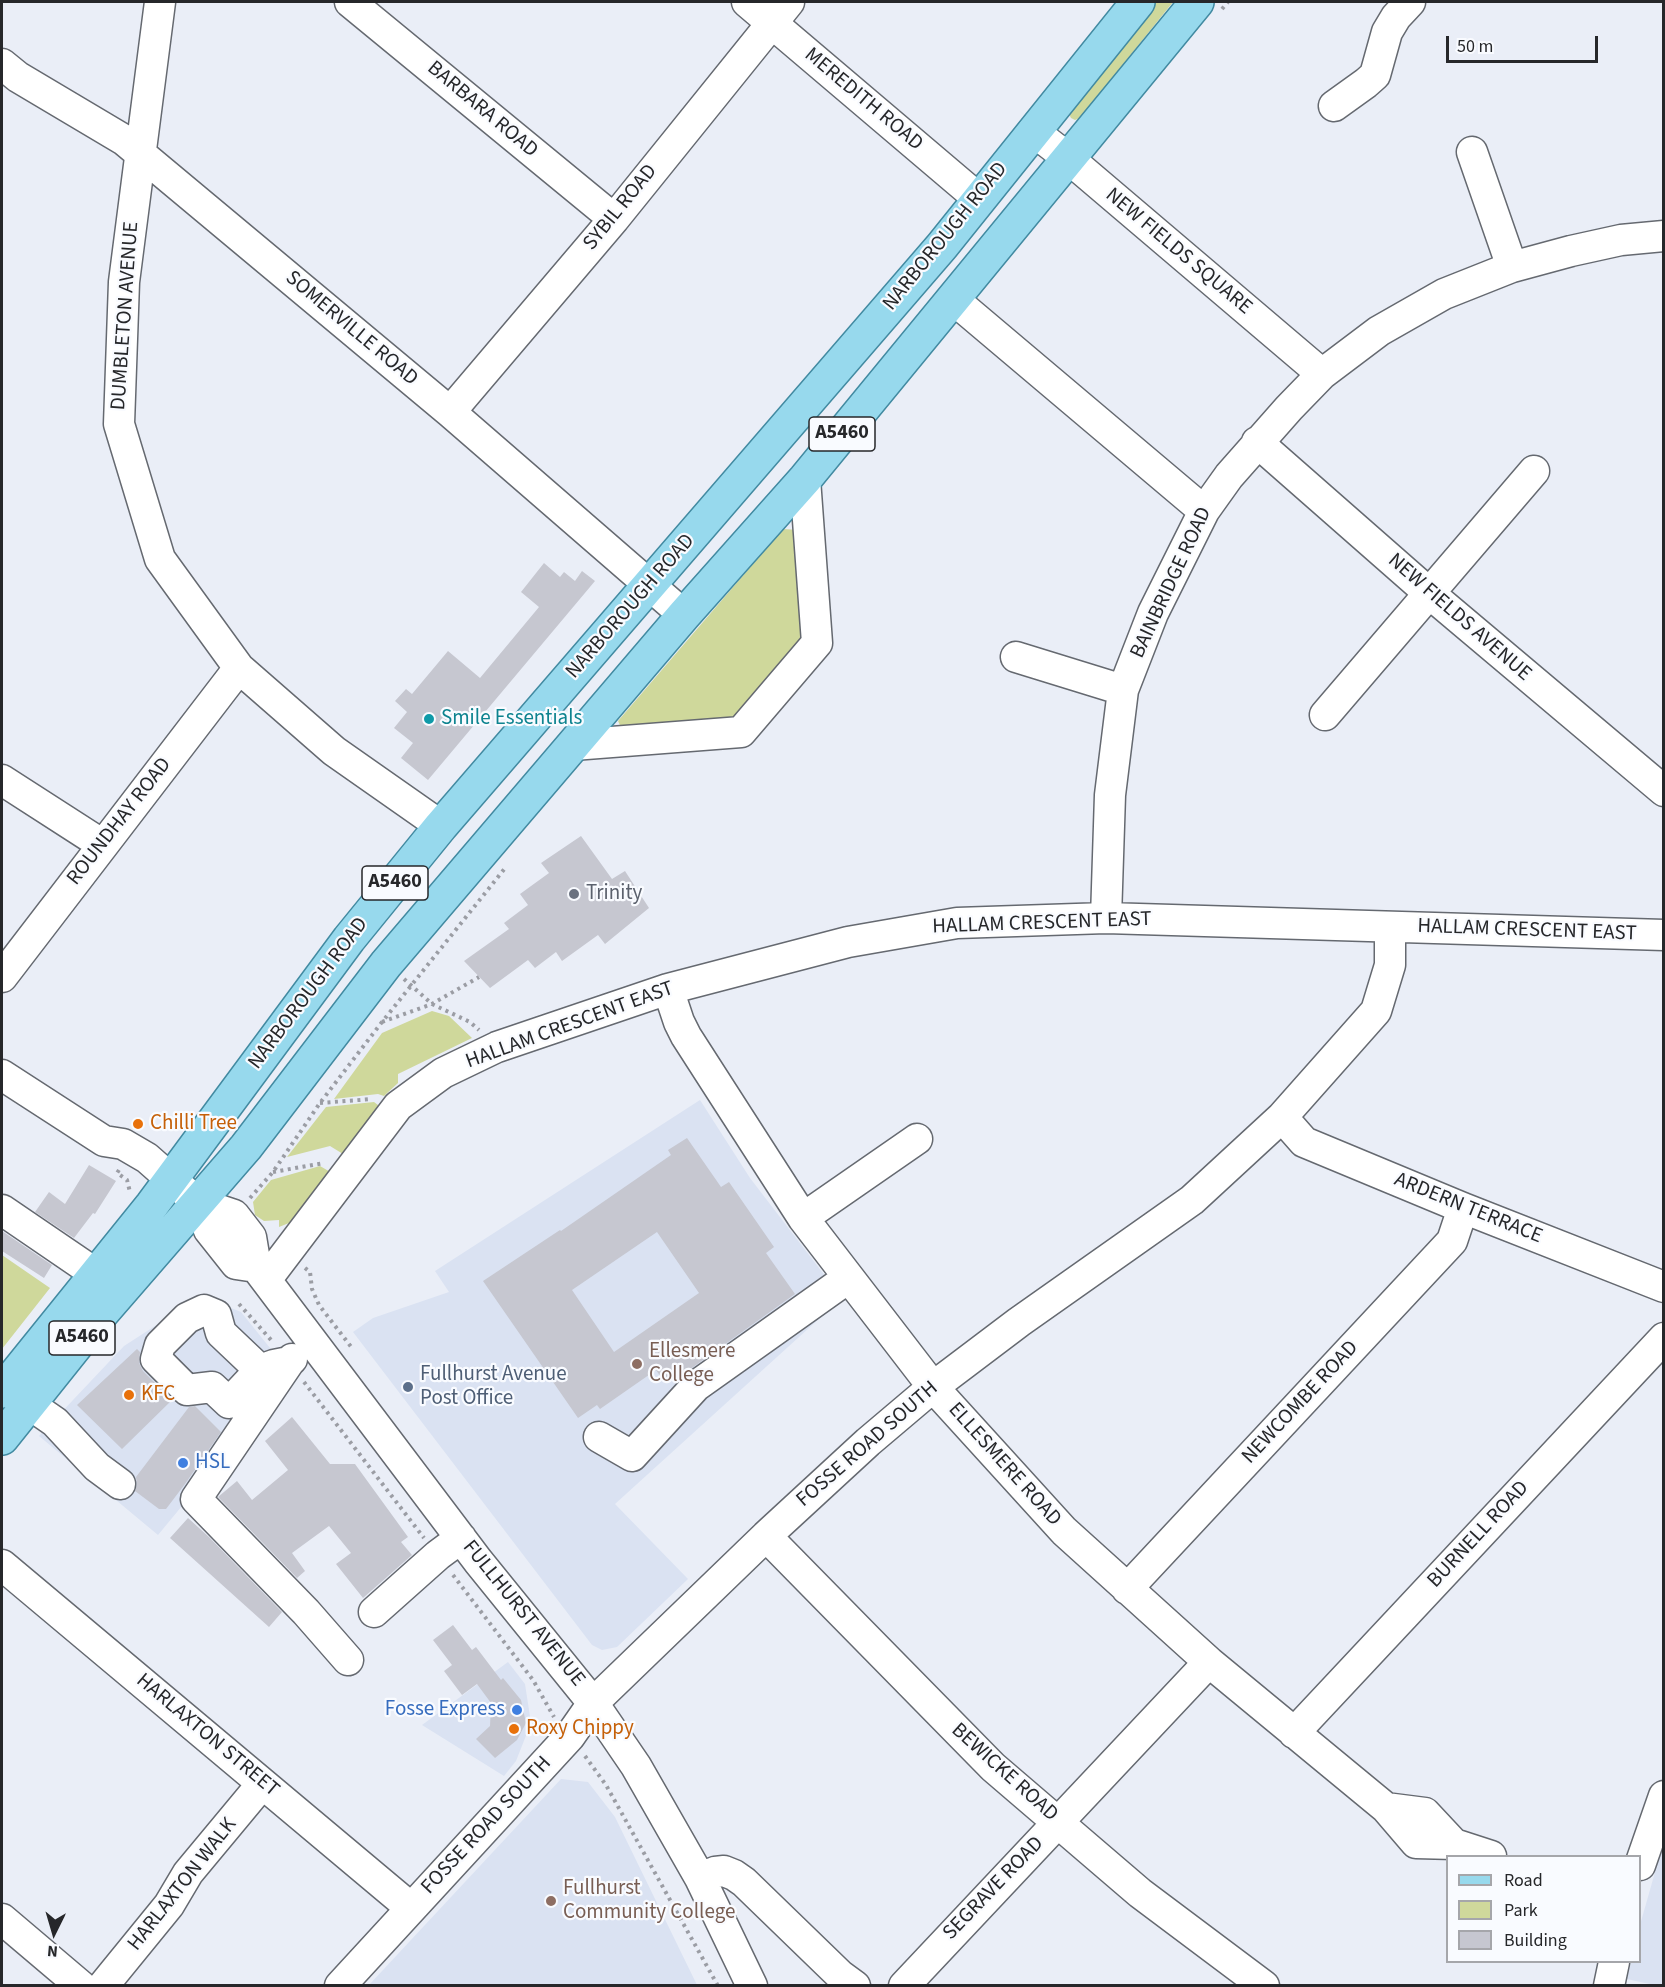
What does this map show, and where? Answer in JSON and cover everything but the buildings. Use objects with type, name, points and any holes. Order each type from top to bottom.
[{"type":"main road","name":"NARBOROUGH ROAD","points":[[2,1438],[15,1398],[96,1274],[170,1180],[349,939],[441,826],[934,255],[1138,2]]},
{"type":"main road","name":"NARBOROUGH ROAD","points":[[15,1398],[102,1313],[246,1147],[386,964],[684,615],[805,479],[1197,2]]},
{"type":"street","name":"DUMBLETON AVENUE","points":[[160,2],[124,282],[119,424],[160,559],[239,668],[334,751],[441,826]]},
{"type":"street","name":"BARBARA ROAD","points":[[350,2],[614,219]]},
{"type":"street","name":"MEREDITH ROAD","points":[[747,2],[780,12],[979,199]]},
{"type":"street","points":[[1334,106],[1375,75],[1387,32],[1396,17],[1410,2]]},
{"type":"street","name":"SYBIL ROAD","points":[[450,412],[614,219],[780,12]]},
{"type":"street","name":"SOMERVILLE ROAD","points":[[2,64],[18,77],[124,140],[450,412],[684,615]]},
{"type":"street","name":"NEW FIELDS SQUARE","points":[[1033,131],[1068,158],[1322,374]]},
{"type":"street","points":[[1472,152],[1512,267]]},
{"type":"street","name":"BAINBRIDGE ROAD","points":[[1106,918],[1110,795],[1123,690],[1153,613],[1204,511],[1229,476],[1257,442],[1322,374],[1379,331],[1444,294],[1512,267],[1622,240],[1664,236]]},
{"type":"street","points":[[953,299],[1204,511]]},
{"type":"street","name":"NEW FIELDS AVENUE","points":[[1257,442],[1429,593],[1664,791]]},
{"type":"street","points":[[1325,715],[1534,471]]},
{"type":"street","points":[[573,745],[741,732],[816,643],[805,479]]},
{"type":"street","points":[[1016,657],[1123,690]]},
{"type":"street","name":"ROUNDHAY ROAD","points":[[2,977],[239,668]]},
{"type":"street","points":[[2,780],[103,845]]},
{"type":"street","name":"HALLAM CRESCENT EAST","points":[[261,1274],[300,1234],[398,1106],[443,1073],[497,1047],[668,989],[848,942],[957,923],[1106,918],[1664,935]]},
{"type":"street","name":"FOSSE ROAD SOUTH","points":[[340,1986],[570,1736],[594,1703],[766,1536],[868,1442],[933,1387],[1019,1322],[1192,1200],[1282,1117],[1376,1011],[1390,965],[1390,927]]},
{"type":"street","name":"ELLESMERE ROAD","points":[[668,989],[686,1036],[803,1218],[933,1387],[1064,1531],[1209,1662],[1386,1808],[1416,1843],[1454,1844],[1485,1855]]},
{"type":"street","points":[[2,1075],[104,1141],[123,1144],[147,1158],[198,1203],[234,1215],[251,1237],[300,1234]]},
{"type":"street","name":"ARDERN TERRACE","points":[[1282,1117],[1304,1142],[1463,1209],[1664,1287]]},
{"type":"street","points":[[803,1218],[917,1139]]},
{"type":"street","points":[[198,1203],[209,1230],[236,1264],[261,1274]]},
{"type":"street","name":"NEWCOMBE ROAD","points":[[1127,1589],[1452,1241],[1463,1209]]},
{"type":"street","points":[[2,1210],[96,1274]]},
{"type":"street","name":"FULLHURST AVENUE","points":[[251,1237],[261,1274],[461,1538],[594,1703],[636,1766],[700,1878],[752,1986]]},
{"type":"street","points":[[599,1437],[632,1456],[696,1386],[848,1278]]},
{"type":"street","name":"BURNELL ROAD","points":[[1294,1733],[1664,1338]]},
{"type":"street","points":[[311,1340],[274,1366],[196,1499],[306,1612],[348,1660]]},
{"type":"street","points":[[15,1398],[55,1422],[97,1467],[120,1484]]},
{"type":"street","name":"BEWICKE ROAD","points":[[766,1536],[993,1767],[1140,1893],[1264,1986]]},
{"type":"street","points":[[374,1612],[438,1555],[461,1538]]},
{"type":"street","name":"HARLAXTON STREET","points":[[2,1565],[411,1908]]},
{"type":"street","name":"SEGRAVE ROAD","points":[[904,1986],[1209,1662]]},
{"type":"street","name":"HARLAXTON WALK","points":[[104,1986],[169,1905],[188,1873],[262,1784]]},
{"type":"street","points":[[1641,1862],[1664,1796]]},
{"type":"street","points":[[700,1878],[715,1872],[734,1875],[840,1975],[855,1986]]},
{"type":"street","points":[[2,1919],[81,1986]]},
{"type":"street","points":[[1609,1986],[1614,1963]]},
{"type":"path","points":[[386,964],[432,1004],[470,1022],[497,1047]]},
{"type":"path","points":[[382,1022],[432,1004],[479,976]]},
{"type":"path","points":[[320,1103],[377,1098],[398,1106]]},
{"type":"path","points":[[249,1199],[273,1172],[323,1162],[345,1175]]},
{"type":"path","points":[[236,1300],[274,1366],[438,1555],[533,1680],[550,1712],[606,1785],[718,1986]]},
{"type":"shaded area","name":"Ellesmere College","points":[[700,1100],[750,1178],[842,1298],[615,1504],[688,1579],[617,1647],[602,1650],[592,1645],[353,1332],[373,1318],[449,1292],[435,1271]]},
{"type":"shaded area","points":[[186,1306],[226,1306],[241,1312],[291,1374],[158,1535],[39,1436],[124,1346]]},
{"type":"shaded area","points":[[508,1662],[525,1684],[531,1723],[516,1761],[504,1776],[422,1725]]},
{"type":"shaded area","name":"Fullhurst Community College","points":[[561,1779],[588,1782],[615,1817],[697,1985],[369,1985]]},
{"type":"shaded area","points":[[1663,1844],[1663,1985],[1627,1979],[1631,1963],[1641,1963],[1641,1921]]},
{"type":"green space","points":[[1153,2],[1173,2],[1080,118],[1075,120],[1071,118],[1069,114],[1071,107]]},
{"type":"green space","points":[[783,529],[799,530],[804,639],[733,725],[624,734],[618,721]]},
{"type":"green space","points":[[432,1011],[449,1016],[472,1038],[398,1074],[398,1083],[384,1096],[378,1094],[334,1099],[382,1033]]},
{"type":"green space","points":[[374,1102],[382,1108],[343,1154],[330,1146],[287,1157],[326,1107]]},
{"type":"green space","points":[[320,1166],[332,1173],[299,1219],[279,1227],[279,1220],[264,1221],[255,1215],[253,1202],[271,1180]]},
{"type":"green space","points":[[2,1255],[50,1288],[2,1349]]},
{"type":"place","name":"Smile Essentials","points":[[429,719]]},
{"type":"place","name":"Trinity","points":[[574,894]]},
{"type":"place","name":"Chilli Tree","points":[[138,1124]]},
{"type":"place","name":"Ellesmere College","points":[[637,1364]]},
{"type":"place","name":"Fullhurst Avenue Post Office","points":[[408,1387]]},
{"type":"place","name":"KFC","points":[[129,1395]]},
{"type":"place","name":"HSL","points":[[183,1463]]},
{"type":"place","name":"Fosse Express","points":[[517,1710]]},
{"type":"place","name":"Roxy Chippy","points":[[514,1729]]},
{"type":"place","name":"Fullhurst Community College","points":[[551,1901]]}]
